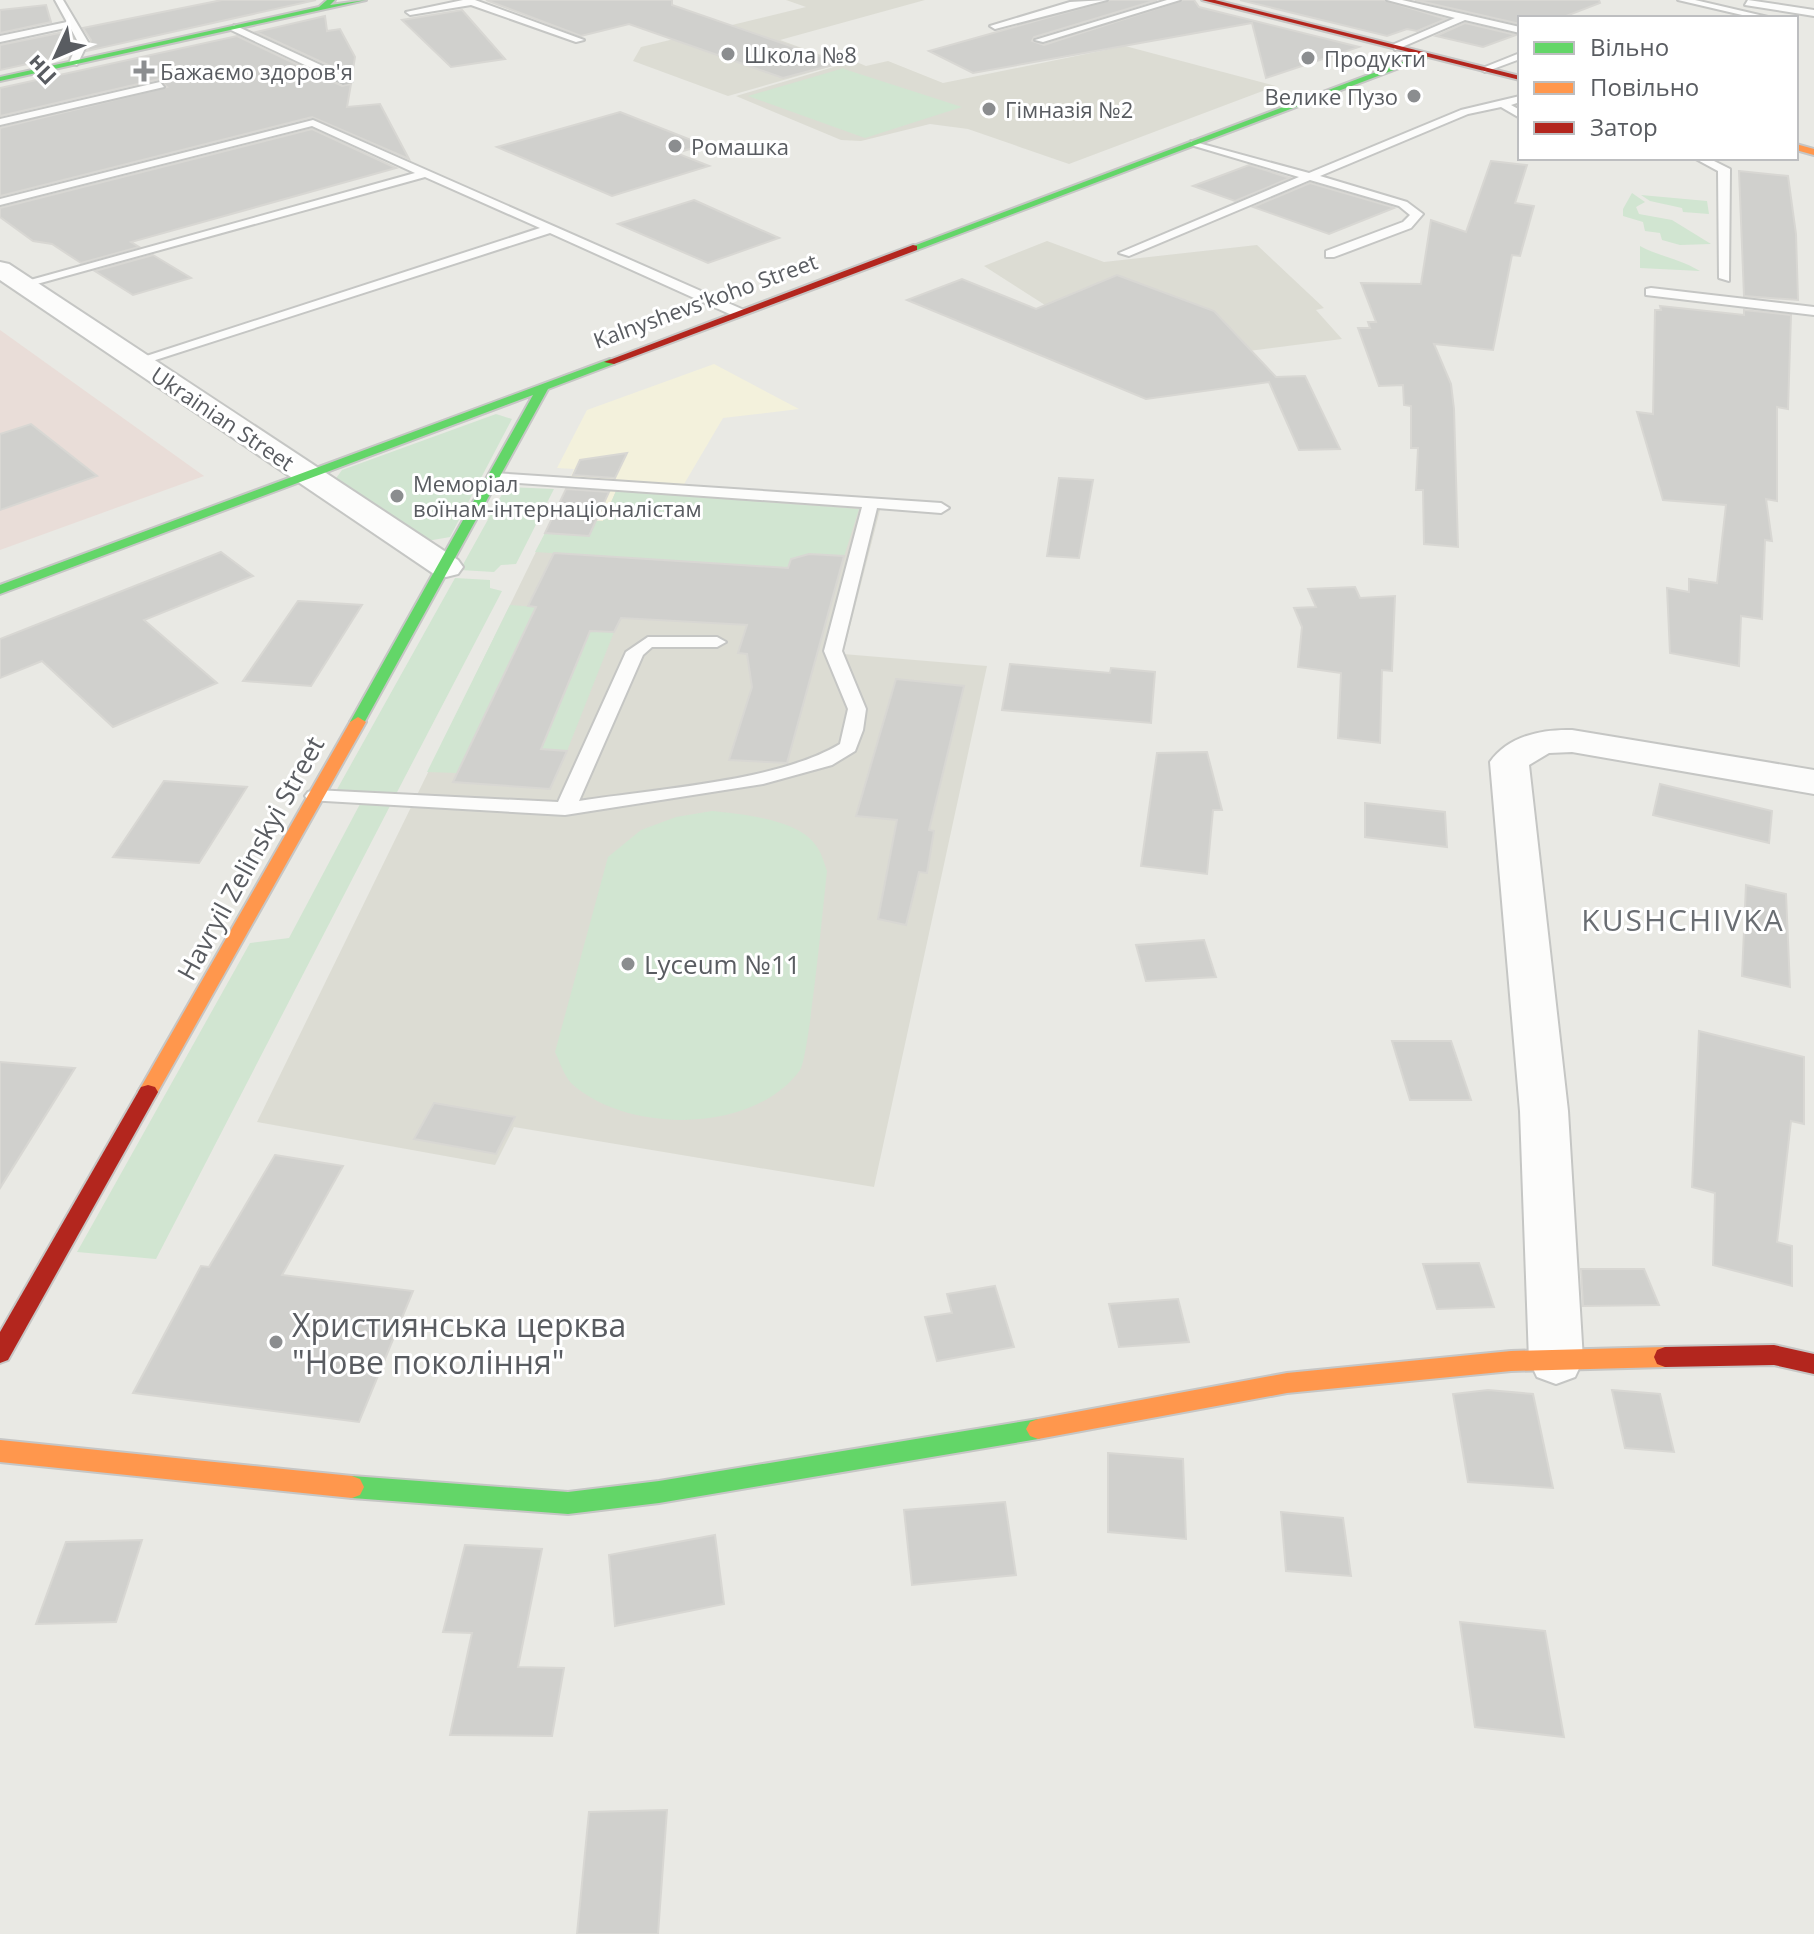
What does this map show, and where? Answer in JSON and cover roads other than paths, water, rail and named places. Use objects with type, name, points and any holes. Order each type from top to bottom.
[{"type":"main road","points":[[0,79],[234,28],[326,4],[362,0]]},
{"type":"main road","points":[[1206,0],[1518,77]]},
{"type":"main road","name":"Kalnyshevsʹkoho Street","points":[[0,590],[1427,56]]},
{"type":"main road","name":"Havryil Zelinskyi Street","points":[[0,1353],[446,567],[544,386]]},
{"type":"main road","points":[[0,1451],[365,1488],[568,1503],[659,1492],[959,1444],[1287,1383],[1556,1360],[1774,1355],[1814,1364]]},
{"type":"street","name":"Ukrainian Street","points":[[11,276],[446,567]]},
{"type":"street","points":[[1556,1360],[1544,1111],[1509,762],[1520,751],[1538,744],[1572,741],[1814,782]]},
{"type":"lane","points":[[59,0],[83,42],[74,63]]},
{"type":"lane","points":[[1052,0],[1070,5]]},
{"type":"lane","points":[[995,26],[1070,5],[1103,0]]},
{"type":"lane","points":[[1040,40],[1176,0]]},
{"type":"lane","points":[[1391,0],[1518,30]]},
{"type":"lane","points":[[1682,0],[1758,16]]},
{"type":"lane","points":[[1734,0],[1814,13]]},
{"type":"lane","points":[[410,12],[469,1],[579,40]]},
{"type":"lane","points":[[1395,47],[1464,17]]},
{"type":"lane","points":[[0,39],[70,24]]},
{"type":"lane","points":[[234,28],[347,81]]},
{"type":"lane","points":[[256,38],[277,36]]},
{"type":"lane","points":[[1485,69],[1518,57]]},
{"type":"lane","points":[[0,123],[160,85]]},
{"type":"lane","points":[[1125,253],[1465,112],[1518,100]]},
{"type":"lane","points":[[1503,104],[1518,114]]},
{"type":"lane","points":[[0,123],[11,131],[0,133]]},
{"type":"lane","points":[[0,202],[313,123],[739,313]]},
{"type":"lane","points":[[1195,143],[1403,204],[1417,214],[1407,225],[1330,254]]},
{"type":"lane","points":[[1704,160],[1724,169],[1725,278]]},
{"type":"lane","points":[[11,276],[426,173]]},
{"type":"lane","points":[[138,361],[550,229]]},
{"type":"lane","points":[[1651,292],[1814,311]]},
{"type":"lane","points":[[494,478],[941,508]]},
{"type":"lane","points":[[315,796],[565,809],[763,778],[825,761],[848,747],[857,709],[833,651],[871,503]]},
{"type":"lane","points":[[565,809],[635,652],[648,642],[717,642]]},
{"type":"place","name":"Школа №8","points":[[728,54]]},
{"type":"place","name":"Продукти","points":[[1308,58]]},
{"type":"place","name":"Бажаємо здоров'я","points":[[144,71]]},
{"type":"place","name":"Велике Пузо","points":[[1414,96]]},
{"type":"place","name":"Гімназія №2","points":[[989,109]]},
{"type":"place","name":"Ромашка","points":[[675,146]]},
{"type":"place","name":"Меморіал воїнам-інтернаціоналістам","points":[[397,496]]},
{"type":"place","name":"Lyceum №11","points":[[628,964]]},
{"type":"place","name":"Християнська церква \"Нове покоління\"","points":[[276,1342]]},
{"type":"district","name":"KUSHCHIVKA","points":[[1683,919]]}]
